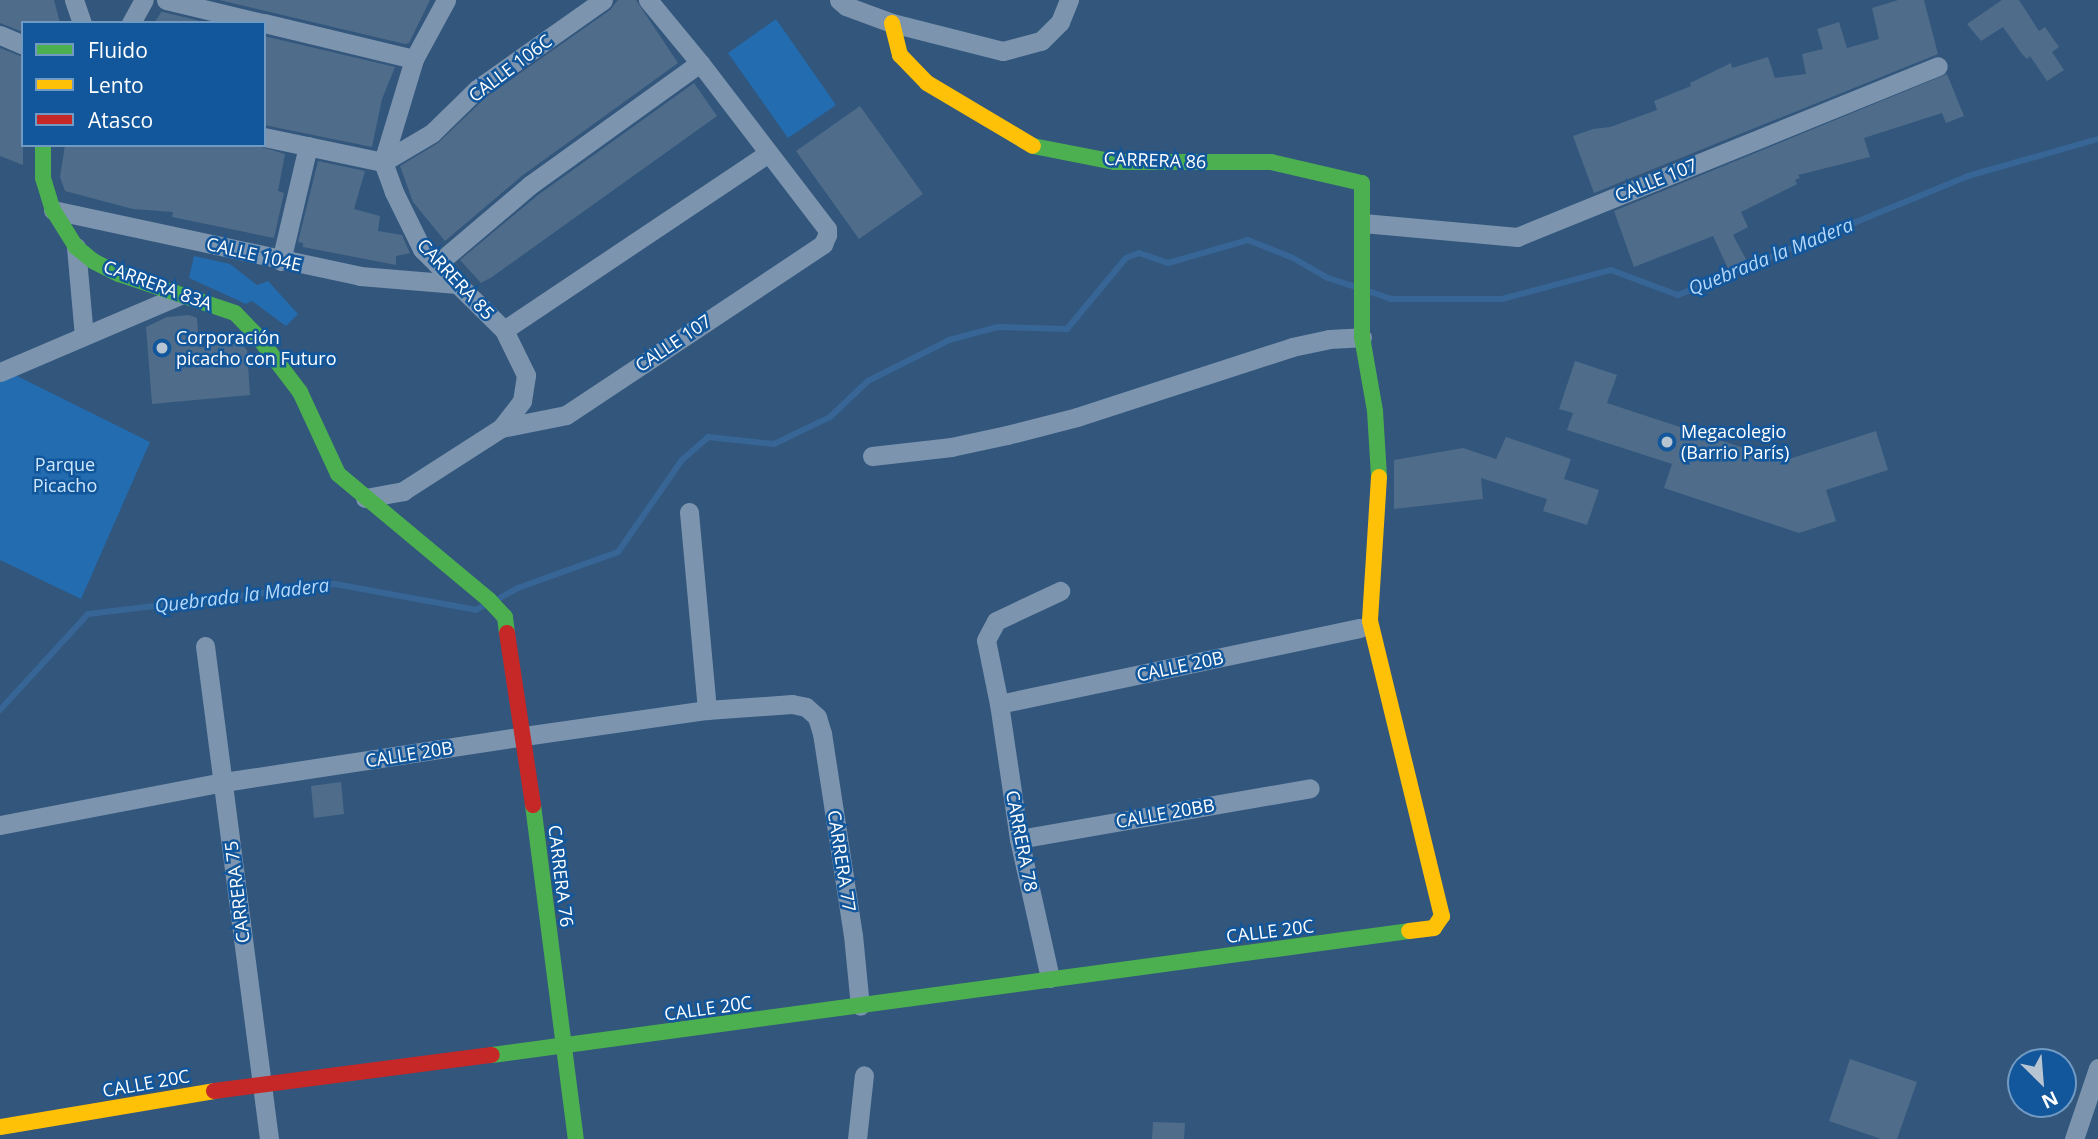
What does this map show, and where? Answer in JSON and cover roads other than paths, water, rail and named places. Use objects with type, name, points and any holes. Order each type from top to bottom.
[{"type":"street","points":[[74,0],[81,21]]},
{"type":"street","points":[[132,21],[144,0]]},
{"type":"street","points":[[166,0],[255,21]]},
{"type":"street","points":[[266,137],[383,162],[414,59],[446,0]]},
{"type":"street","name":"CALLE 106C","points":[[383,162],[432,133],[477,89],[603,0]]},
{"type":"street","points":[[504,330],[768,153],[701,63],[648,0]]},
{"type":"street","points":[[839,0],[846,6],[892,23],[1003,51],[1041,41],[1060,22],[1069,0]]},
{"type":"street","name":"CARRERA 86","points":[[892,23],[900,55],[927,83],[1028,145],[1115,162],[1271,162],[1362,183],[1363,223]]},
{"type":"street","points":[[266,24],[414,59]]},
{"type":"street","points":[[0,36],[21,44]]},
{"type":"street","points":[[437,264],[530,185],[701,63]]},
{"type":"street","name":"CALLE 107","points":[[1363,223],[1517,237],[1938,66]]},
{"type":"street","points":[[281,261],[308,146]]},
{"type":"street","name":"CARRERA 83A","points":[[43,147],[43,178],[53,210],[76,247],[104,268],[178,296],[235,313],[259,338],[300,391],[338,474],[489,600],[505,617]]},
{"type":"street","name":"CALLE 107","points":[[501,428],[566,415],[822,244],[827,229],[768,153]]},
{"type":"street","name":"CARRERA 85","points":[[383,162],[422,249],[504,330],[526,375],[522,401]]},
{"type":"street","name":"CALLE 104E","points":[[53,210],[360,276],[457,284]]},
{"type":"street","points":[[872,456],[951,447],[1007,435],[1077,417],[1292,347],[1329,339],[1362,337],[1363,223]]},
{"type":"street","points":[[76,247],[84,336]]},
{"type":"street","points":[[0,372],[178,296]]},
{"type":"street","name":"CALLE 20C","points":[[0,1127],[260,1083],[562,1048],[1050,978],[1434,928],[1442,916],[1370,621],[1378,481],[1375,411],[1362,337]]},
{"type":"street","name":"CALLE 107","points":[[365,498],[403,491],[501,428],[522,401]]},
{"type":"street","points":[[689,512],[707,710]]},
{"type":"street","name":"CARRERA 78","points":[[1050,978],[1019,839],[999,704],[986,639],[996,621],[1060,591]]},
{"type":"street","name":"CARRERA 76","points":[[505,617],[524,736],[562,1048],[576,1139]]},
{"type":"street","name":"CALLE 20B","points":[[999,704],[1360,628]]},
{"type":"street","name":"CARRERA 75","points":[[205,646],[269,1139]]},
{"type":"street","name":"CALLE 20B","points":[[0,825],[224,782],[707,710],[792,704],[806,707],[817,717]]},
{"type":"street","name":"CARRERA 77","points":[[817,717],[838,833],[860,1006]]},
{"type":"street","name":"CALLE 20BB","points":[[1019,839],[1310,788]]},
{"type":"street","points":[[2074,1139],[2098,1068]]},
{"type":"street","points":[[857,1139],[863,1075]]},
{"type":"waterway","name":"Quebrada la Madera","points":[[1368,291],[1391,299],[1502,299],[1611,270],[1678,295],[1968,176],[2098,139]]},
{"type":"waterway","name":"Quebrada la Madera","points":[[498,599],[518,588],[618,552],[682,460],[708,437],[774,444],[830,417],[868,381],[949,340],[998,327],[1067,329],[1126,258],[1139,253],[1168,263],[1248,240],[1293,258],[1328,278],[1355,287]]},
{"type":"waterway","name":"Quebrada la Madera","points":[[0,710],[88,614],[335,584],[476,610],[485,605]]},
{"type":"place","name":"Corporación picacho con Futuro","points":[[162,348]]},
{"type":"place","name":"Megacolegio (Barrio París)","points":[[1667,442]]},
{"type":"park label","name":"Parque Picacho","points":[[65,475]]}]
